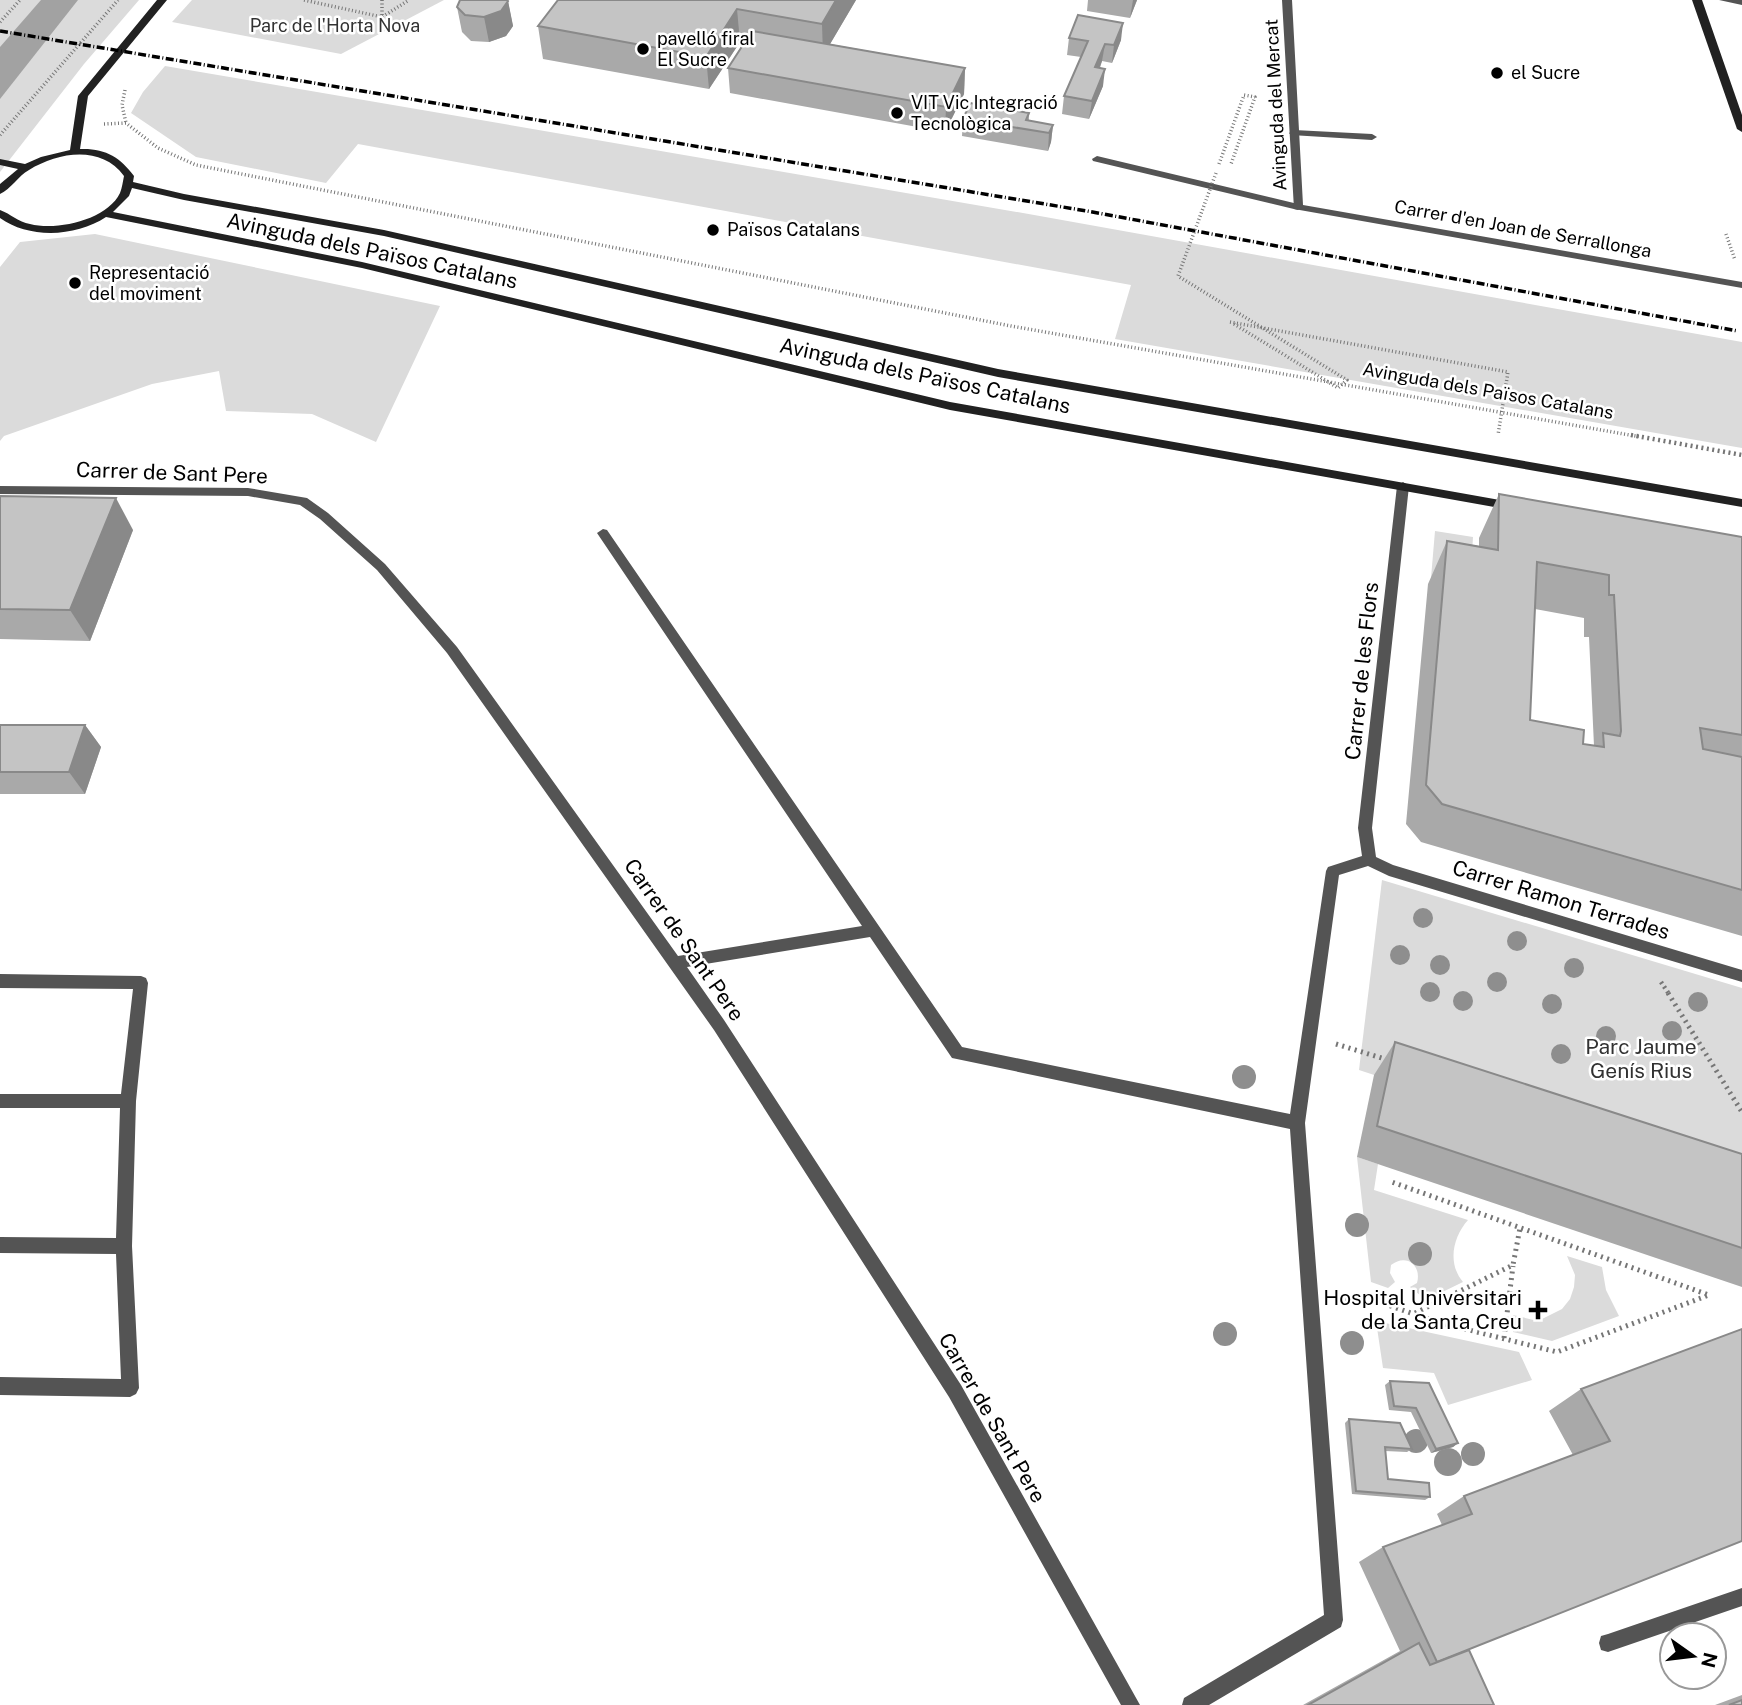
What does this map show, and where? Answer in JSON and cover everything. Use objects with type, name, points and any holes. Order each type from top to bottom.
[{"type":"street","points":[[75,152],[83,96],[162,0]]},
{"type":"street","name":"Avinguda del Mercat","points":[[1287,0],[1298,207]]},
{"type":"street","points":[[1697,0],[1742,129]]},
{"type":"street","points":[[1724,0],[1742,2]]},
{"type":"street","points":[[1294,133],[1372,137]]},
{"type":"street","points":[[0,191],[8,179],[25,167],[54,156],[75,152],[96,153],[113,159],[126,169],[129,184],[121,200],[104,214],[73,227],[28,229],[2,218]]},
{"type":"street","name":"Carrer d'en Joan de Serrallonga","points":[[1097,159],[1298,207],[1742,285]]},
{"type":"street","points":[[4,163],[25,167]]},
{"type":"street","name":"Avinguda dels Països Catalans","points":[[129,184],[184,197],[384,233],[998,373],[1742,503]]},
{"type":"street","name":"Avinguda dels Països Catalans","points":[[104,214],[362,265],[950,406],[1519,508]]},
{"type":"street","name":"Carrer de les Flors","points":[[1369,860],[1365,828],[1403,486]]},
{"type":"street","name":"Carrer de Sant Pere","points":[[0,490],[248,492],[303,501],[324,516],[381,567],[452,650],[726,1036],[955,1391],[1131,1705]]},
{"type":"street","points":[[603,533],[957,1053],[1297,1123]]},
{"type":"street","points":[[1191,1705],[1334,1620],[1297,1123],[1334,871],[1369,860]]},
{"type":"street","name":"Carrer Ramon Terrades","points":[[1369,860],[1389,870],[1742,976]]},
{"type":"street","points":[[675,963],[873,930]]},
{"type":"street","points":[[0,981],[141,983],[128,1101],[124,1246],[130,1388],[0,1386]]},
{"type":"street","points":[[0,1101],[128,1101]]},
{"type":"street","points":[[0,1245],[124,1246]]},
{"type":"street","points":[[1608,1643],[1742,1597]]},
{"type":"path","points":[[0,22],[20,0]]},
{"type":"path","points":[[0,135],[118,0]]},
{"type":"path","points":[[304,0],[382,17],[409,0]]},
{"type":"path","points":[[382,0],[382,17]]},
{"type":"path","points":[[1227,174],[1255,97],[1244,95],[1178,276],[1347,380],[1338,387],[1230,321],[1508,372],[1495,460]]},
{"type":"path","name":"Avinguda dels Països Catalans","points":[[126,123],[144,140],[171,158],[196,165],[1011,326],[1742,455]]},
{"type":"path","points":[[1654,970],[1742,1112]]},
{"type":"path","points":[[1309,1035],[1401,1065]]},
{"type":"path","points":[[1310,1302],[1373,1300],[1414,1314],[1557,1352],[1709,1295],[1389,1181]]},
{"type":"path","points":[[1504,1338],[1520,1228]]},
{"type":"path","points":[[1414,1314],[1513,1265]]},
{"type":"green space","points":[[0,0],[139,0],[84,64],[0,172]]},
{"type":"green space","name":"Parc de l'Horta Nova","points":[[192,0],[444,0],[341,54],[172,22]]},
{"type":"green space","points":[[165,66],[1023,213],[1742,342],[1742,448],[1115,339],[1131,285],[358,144],[326,183],[196,157],[131,113],[143,92]]},
{"type":"green space","points":[[95,234],[440,306],[376,442],[312,414],[226,411],[219,371],[152,384],[4,436],[0,441],[0,267],[20,242]]},
{"type":"green space","points":[[1435,531],[1473,537],[1470,585],[1431,578]]},
{"type":"green space","name":"Parc Jaume Genís Rius","points":[[1382,880],[1742,988],[1742,1196],[1359,1070]]},
{"type":"green space","points":[[1357,1157],[1378,1164],[1374,1190],[1468,1220],[1459,1234],[1454,1250],[1455,1267],[1463,1282],[1426,1300],[1410,1287],[1417,1283],[1415,1266],[1402,1260],[1391,1265],[1390,1273],[1395,1282],[1388,1288],[1371,1282]]},
{"type":"green space","points":[[1567,1256],[1602,1267],[1606,1290],[1619,1316],[1552,1341],[1513,1332],[1513,1315],[1538,1321],[1562,1309],[1570,1299],[1575,1275]]},
{"type":"green space","points":[[1376,1321],[1519,1352],[1532,1380],[1448,1405],[1434,1373],[1383,1368]]},
{"type":"shaded area","points":[[41,0],[78,0],[0,99],[0,47]]},
{"type":"building","points":[[460,0],[508,1],[501,11],[484,17],[465,15],[457,7]]},
{"type":"building","points":[[558,0],[836,0],[822,24],[737,9],[706,57],[538,26]]},
{"type":"building","points":[[1078,15],[1123,23],[1114,45],[1105,44],[1095,67],[1105,69],[1092,101],[1064,96],[1088,41],[1069,38]]},
{"type":"building","points":[[752,31],[965,68],[946,107],[728,68]]},
{"type":"building","points":[[970,103],[1029,113],[1026,120],[1053,125],[1049,133],[963,119]]},
{"type":"building","points":[[1499,494],[1742,537],[1742,735],[1700,728],[1703,749],[1742,757],[1742,890],[1442,804],[1426,785],[1447,541],[1498,550]],"holes":[[[1537,562],[1609,575],[1609,595],[1614,595],[1621,731],[1620,736],[1603,733],[1604,747],[1583,744],[1584,730],[1530,720]]]},
{"type":"building","points":[[0,496],[116,498],[70,610],[0,609]]},
{"type":"building","points":[[0,725],[85,725],[69,772],[0,772]]},
{"type":"building","points":[[1395,1042],[1742,1154],[1742,1248],[1377,1126]]},
{"type":"building","points":[[1742,1329],[1742,1541],[1437,1662],[1383,1547],[1472,1514],[1464,1496],[1610,1441],[1581,1389]]},
{"type":"building","points":[[1390,1381],[1429,1383],[1458,1443],[1436,1449],[1416,1408],[1394,1406]]},
{"type":"building","points":[[1349,1419],[1400,1423],[1412,1449],[1385,1447],[1388,1479],[1429,1483],[1430,1497],[1356,1491]]},
{"type":"building","points":[[1419,1643],[1430,1665],[1469,1650],[1494,1705],[1308,1705]]},
{"type":"building","points":[[1742,1700],[1742,1705],[1729,1705]]},
{"type":"railway","points":[[0,31],[1087,211],[1738,331]]},
{"type":"place","name":"pavelló firal El Sucre","points":[[643,49]]},
{"type":"place","name":"el Sucre","points":[[1497,73]]},
{"type":"place","name":"VIT Vic Integració Tecnològica","points":[[897,113]]},
{"type":"place","name":"Països Catalans","points":[[713,230]]},
{"type":"place","name":"Representació del moviment","points":[[75,283]]},
{"type":"place","name":"Hospital Universitari de la Santa Creu","points":[[1538,1310]]}]
